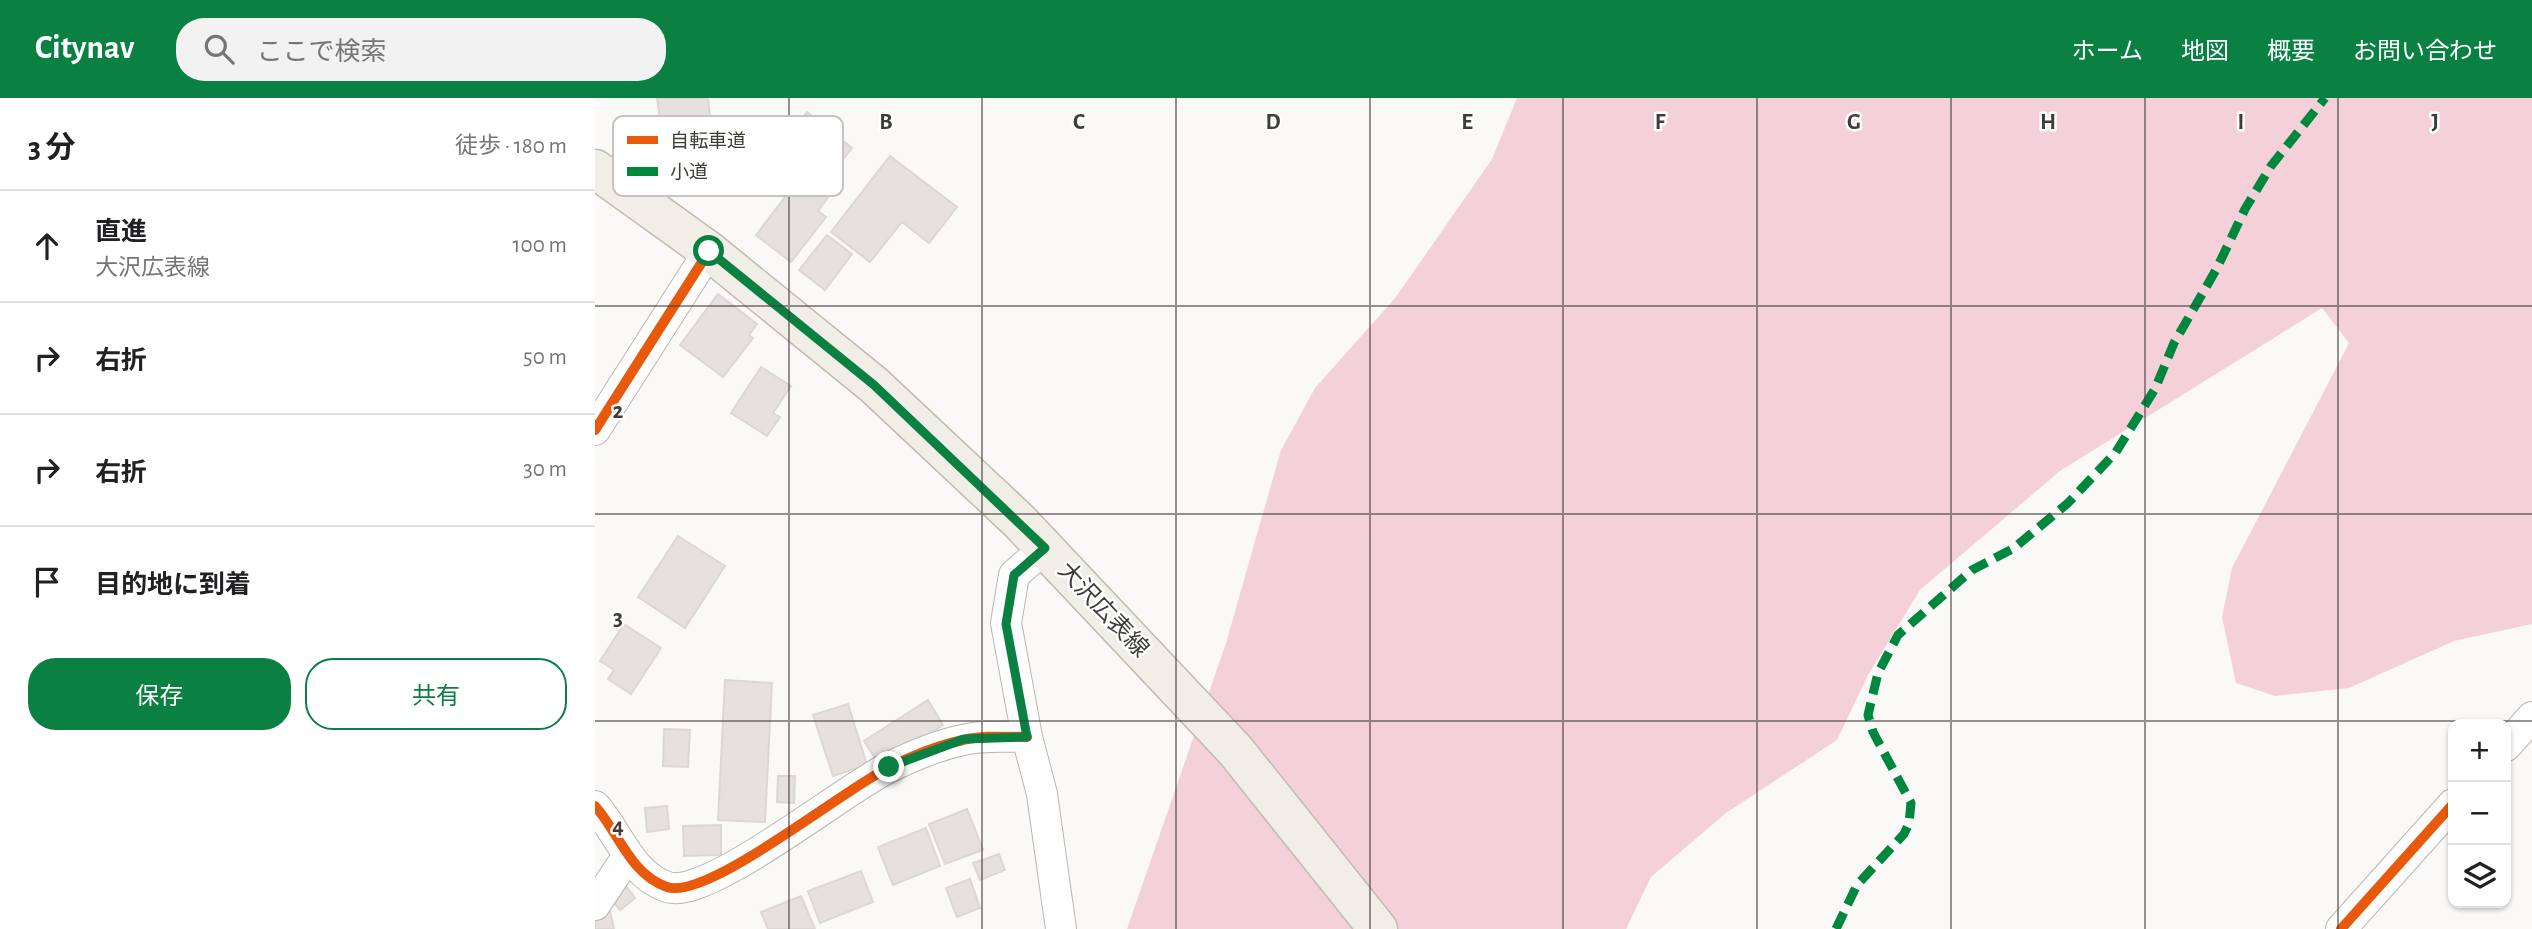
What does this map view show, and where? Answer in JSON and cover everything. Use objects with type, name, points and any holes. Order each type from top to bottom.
[{"type":"main road","name":"大沢広表線","points":[[595,169],[613,182]]},
{"type":"main road","name":"大沢広表線","points":[[633,196],[709,251],[874,385],[1045,548],[1235,750],[1378,929]]},
{"type":"street","points":[[595,430],[709,251]]},
{"type":"street","points":[[1045,548],[1014,575],[1006,624],[1027,737],[1042,794],[1061,929]]},
{"type":"street","points":[[2511,740],[2532,717]]},
{"type":"street","points":[[595,806],[621,839],[627,857],[664,887],[677,890],[729,872],[838,797],[889,767],[964,739],[1027,737]]},
{"type":"street","points":[[2341,929],[2448,810]]},
{"type":"street","points":[[595,905],[627,857]]},
{"type":"shaded area","points":[[1517,98],[2532,98],[2532,624],[2454,641],[2349,688],[2275,696],[2236,683],[2222,617],[2232,568],[2349,343],[2322,308],[2060,471],[1920,590],[1868,675],[1837,740],[1726,813],[1651,877],[1626,929],[1127,929],[1226,643],[1281,450],[1315,388],[1396,297],[1492,159]]},
{"type":"building","points":[[657,98],[708,98],[710,116],[660,116]]},
{"type":"building","points":[[843,141],[852,148],[843,159]]},
{"type":"building","points":[[890,156],[957,207],[929,243],[902,222],[870,262],[831,232]]},
{"type":"building","points":[[786,196],[829,196],[818,211],[826,217],[791,262],[756,235]]},
{"type":"building","points":[[827,235],[852,254],[825,290],[799,270]]},
{"type":"building","points":[[718,294],[757,324],[749,335],[753,338],[723,377],[680,345]]},
{"type":"building","points":[[761,367],[791,386],[773,413],[780,417],[767,436],[731,413]]},
{"type":"building","points":[[678,536],[725,566],[685,628],[638,597]]},
{"type":"building","points":[[624,624],[661,648],[631,694],[608,679],[614,670],[600,661]]},
{"type":"building","points":[[725,680],[772,683],[765,822],[718,820]]},
{"type":"building","points":[[928,700],[943,725],[880,766],[864,741]]},
{"type":"building","points":[[848,704],[867,765],[833,776],[813,715]]},
{"type":"building","points":[[664,729],[690,730],[688,767],[663,766]]},
{"type":"building","points":[[778,776],[795,776],[794,803],[777,802]]},
{"type":"building","points":[[667,806],[669,829],[647,832],[645,808]]},
{"type":"building","points":[[967,809],[983,850],[945,864],[929,824]]},
{"type":"building","points":[[721,825],[721,855],[684,856],[683,826]]},
{"type":"building","points":[[926,828],[940,866],[893,885],[878,847]]},
{"type":"building","points":[[999,854],[1005,870],[980,880],[973,863]]},
{"type":"building","points":[[861,871],[873,902],[820,923],[808,891]]},
{"type":"building","points":[[970,879],[980,908],[957,917],[946,888]]},
{"type":"building","points":[[627,887],[635,898],[620,910],[611,899]]},
{"type":"building","points":[[801,896],[815,929],[768,929],[761,912]]},
{"type":"building","points":[[610,911],[614,929],[596,929],[595,915]]},
{"type":"marked path","points":[[1836,929],[1857,885],[1904,834],[1909,823],[1911,803],[1873,732],[1868,715],[1878,673],[1898,635],[1972,570],[2014,548],[2068,503],[2116,452],[2155,389],[2174,343],[2217,268],[2245,209],[2271,166],[2325,98]]},
{"type":"cycle path","points":[[595,430],[709,251]]},
{"type":"cycle path","points":[[595,806],[634,863],[644,873],[667,887],[686,887],[743,861],[868,780],[906,760],[971,738],[1027,737]]},
{"type":"cycle path","points":[[2341,929],[2448,810]]},
{"type":"route","points":[[709,251],[874,385],[1020,521],[1045,548],[1014,575],[1006,624],[1027,737],[964,739],[889,767]]}]
